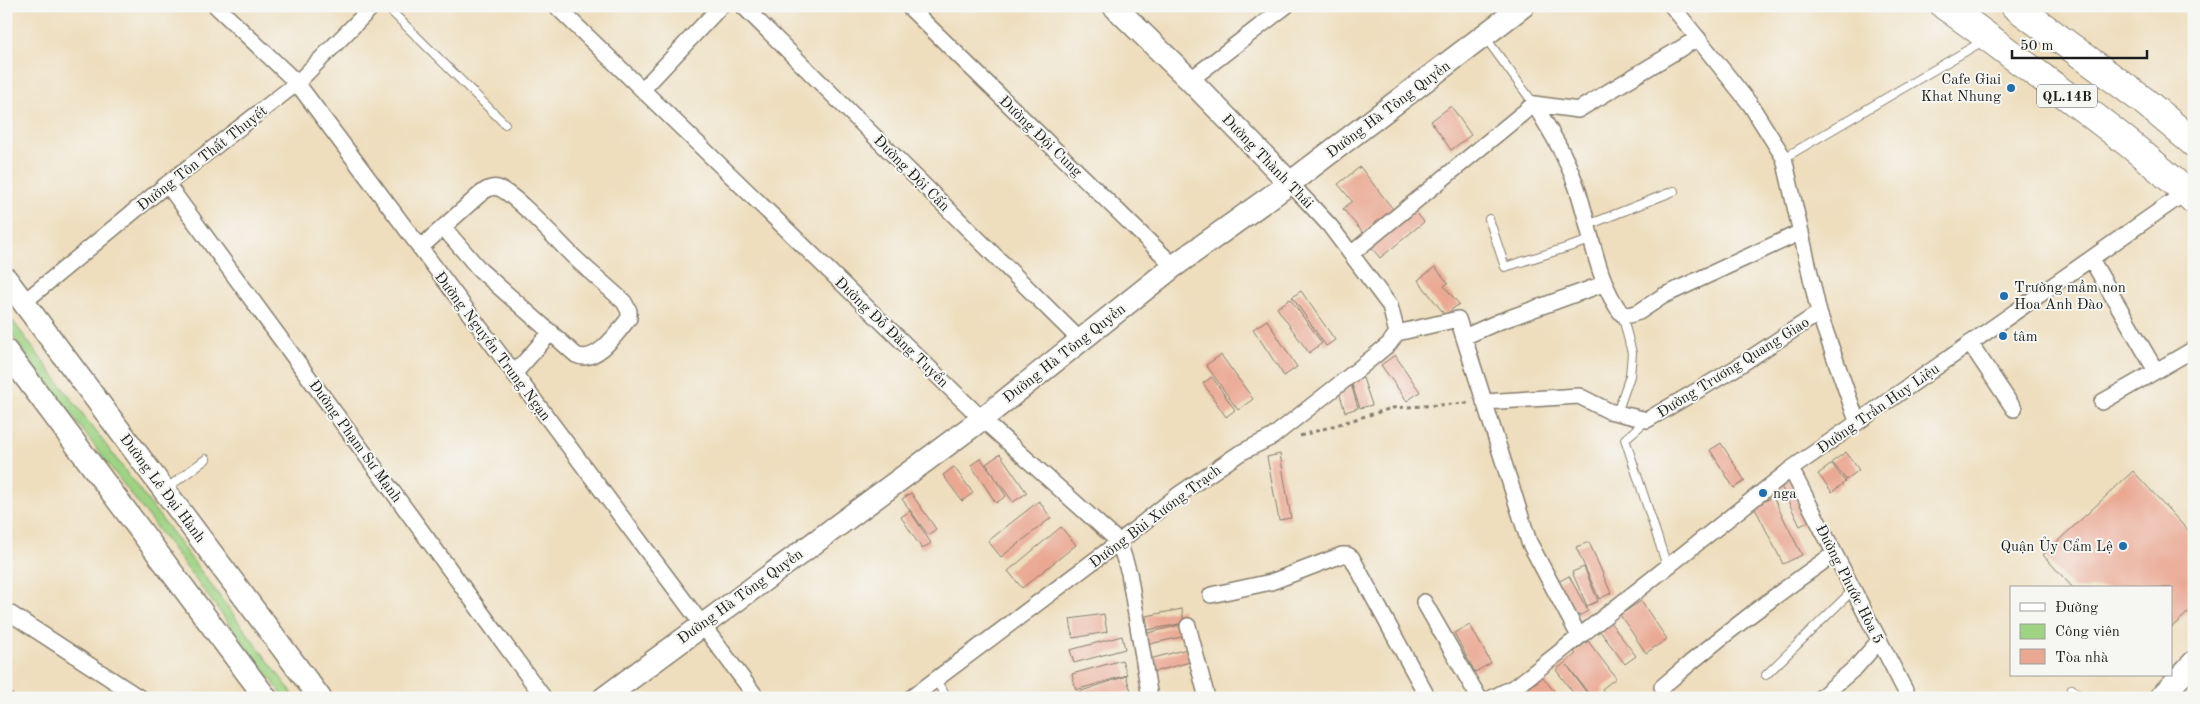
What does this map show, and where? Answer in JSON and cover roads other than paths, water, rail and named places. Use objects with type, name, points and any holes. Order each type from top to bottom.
[{"type":"highway","name":"QL.14B","points":[[1944,6],[1990,37],[2104,123],[2190,196]]},
{"type":"highway","name":"QL.14B","points":[[2015,6],[2144,101],[2194,143]]},
{"type":"street","name":"Đường Nguyễn Trung Ngạn","points":[[216,6],[297,83],[756,698]]},
{"type":"street","name":"Đường Tôn Thất Thuyết","points":[[24,302],[167,184],[297,83],[373,6]]},
{"type":"street","name":"Đường Đỗ Đăng Tuyển","points":[[556,6],[982,419],[1119,542]]},
{"type":"street","points":[[643,89],[721,6]]},
{"type":"street","name":"Đường Đội Cấn","points":[[743,6],[1080,340]]},
{"type":"street","name":"Đường Đội Cung","points":[[908,6],[1174,266]]},
{"type":"street","name":"Đường Thành Thái","points":[[1114,6],[1190,80],[1330,226],[1390,306],[1397,333]]},
{"type":"street","points":[[1190,80],[1286,6]]},
{"type":"street","name":"Đường Hà Tông Quyền","points":[[604,698],[982,419],[1174,266],[1290,183],[1523,6]]},
{"type":"street","points":[[1672,6],[1750,104],[1784,158],[1819,313],[1858,421]]},
{"type":"street","points":[[1351,254],[1534,104],[1578,110],[1698,38]]},
{"type":"street","points":[[1534,104],[1563,152],[1577,186],[1606,283],[1617,308],[1622,314],[1629,315],[1639,312],[1663,296],[1801,232]]},
{"type":"street","name":"Đường Phạm Sư Mạnh","points":[[167,184],[544,698]]},
{"type":"street","points":[[420,248],[443,227],[486,189],[496,187],[505,190],[574,258],[624,302],[629,311],[629,318],[598,351],[589,357],[582,358],[576,355],[480,270],[443,227]]},
{"type":"street","name":"Đường Trần Huy Liệu","points":[[1492,698],[1522,691],[1579,636],[1791,469],[2091,259],[2190,196]]},
{"type":"street","points":[[2091,259],[2156,371]]},
{"type":"street","name":"Đường Lê Đại Hành","points":[[6,279],[320,698]]},
{"type":"street","points":[[1464,337],[1498,322],[1606,283]]},
{"type":"street","name":"Đường Trương Quang Giao","points":[[1647,420],[1734,369],[1819,313]]},
{"type":"street","points":[[1397,333],[1458,319],[1529,542],[1579,636]]},
{"type":"street","points":[[514,374],[551,332]]},
{"type":"street","name":"Đường Bùi Xương Trạch","points":[[911,698],[1119,542],[1178,495],[1240,453],[1272,437],[1389,344],[1397,333]]},
{"type":"street","points":[[1970,343],[2014,409]]},
{"type":"street","points":[[2102,402],[2194,349]]},
{"type":"street","points":[[6,351],[266,698]]},
{"type":"street","points":[[1484,402],[1578,396],[1609,411],[1647,420]]},
{"type":"street","name":"Đường Phước Hòa 5","points":[[1791,469],[1909,698]]},
{"type":"street","points":[[1119,542],[1129,573],[1150,698]]},
{"type":"street","points":[[1662,687],[1692,660],[1834,554]]},
{"type":"street","points":[[1211,595],[1271,582],[1342,555],[1348,555],[1352,558],[1428,698]]},
{"type":"street","points":[[1424,602],[1479,698]]},
{"type":"street","points":[[8,612],[140,698]]},
{"type":"street","points":[[1188,626],[1207,698]]},
{"type":"street","points":[[1820,698],[1856,667],[1879,641]]},
{"type":"street","points":[[2160,698],[2194,662]]},
{"type":"lane","points":[[386,6],[506,124]]},
{"type":"lane","points":[[1484,36],[1534,104]]},
{"type":"lane","points":[[1784,158],[1990,37]]},
{"type":"lane","points":[[1489,219],[1505,267],[1590,232],[1674,191]]},
{"type":"lane","points":[[1617,413],[1630,376],[1632,353],[1622,314]]},
{"type":"lane","points":[[1647,420],[1624,439],[1667,566]]},
{"type":"lane","points":[[164,490],[206,459]]},
{"type":"lane","points":[[1766,674],[1853,590]]},
{"type":"lane","points":[[935,680],[947,698]]},
{"type":"lane","points":[[2072,689],[2080,698]]},
{"type":"lane","points":[[6,696],[10,698]]},
{"type":"place","name":"Cafe Giai Khat Nhung","points":[[2011,88]]},
{"type":"place","name":"Trường mầm non Hoa Anh Đào","points":[[2004,296]]},
{"type":"place","name":"tâm","points":[[2003,336]]},
{"type":"place","name":"nga","points":[[1763,493]]},
{"type":"place","name":"Quận Ủy Cẩm Lệ","points":[[2123,546]]}]
